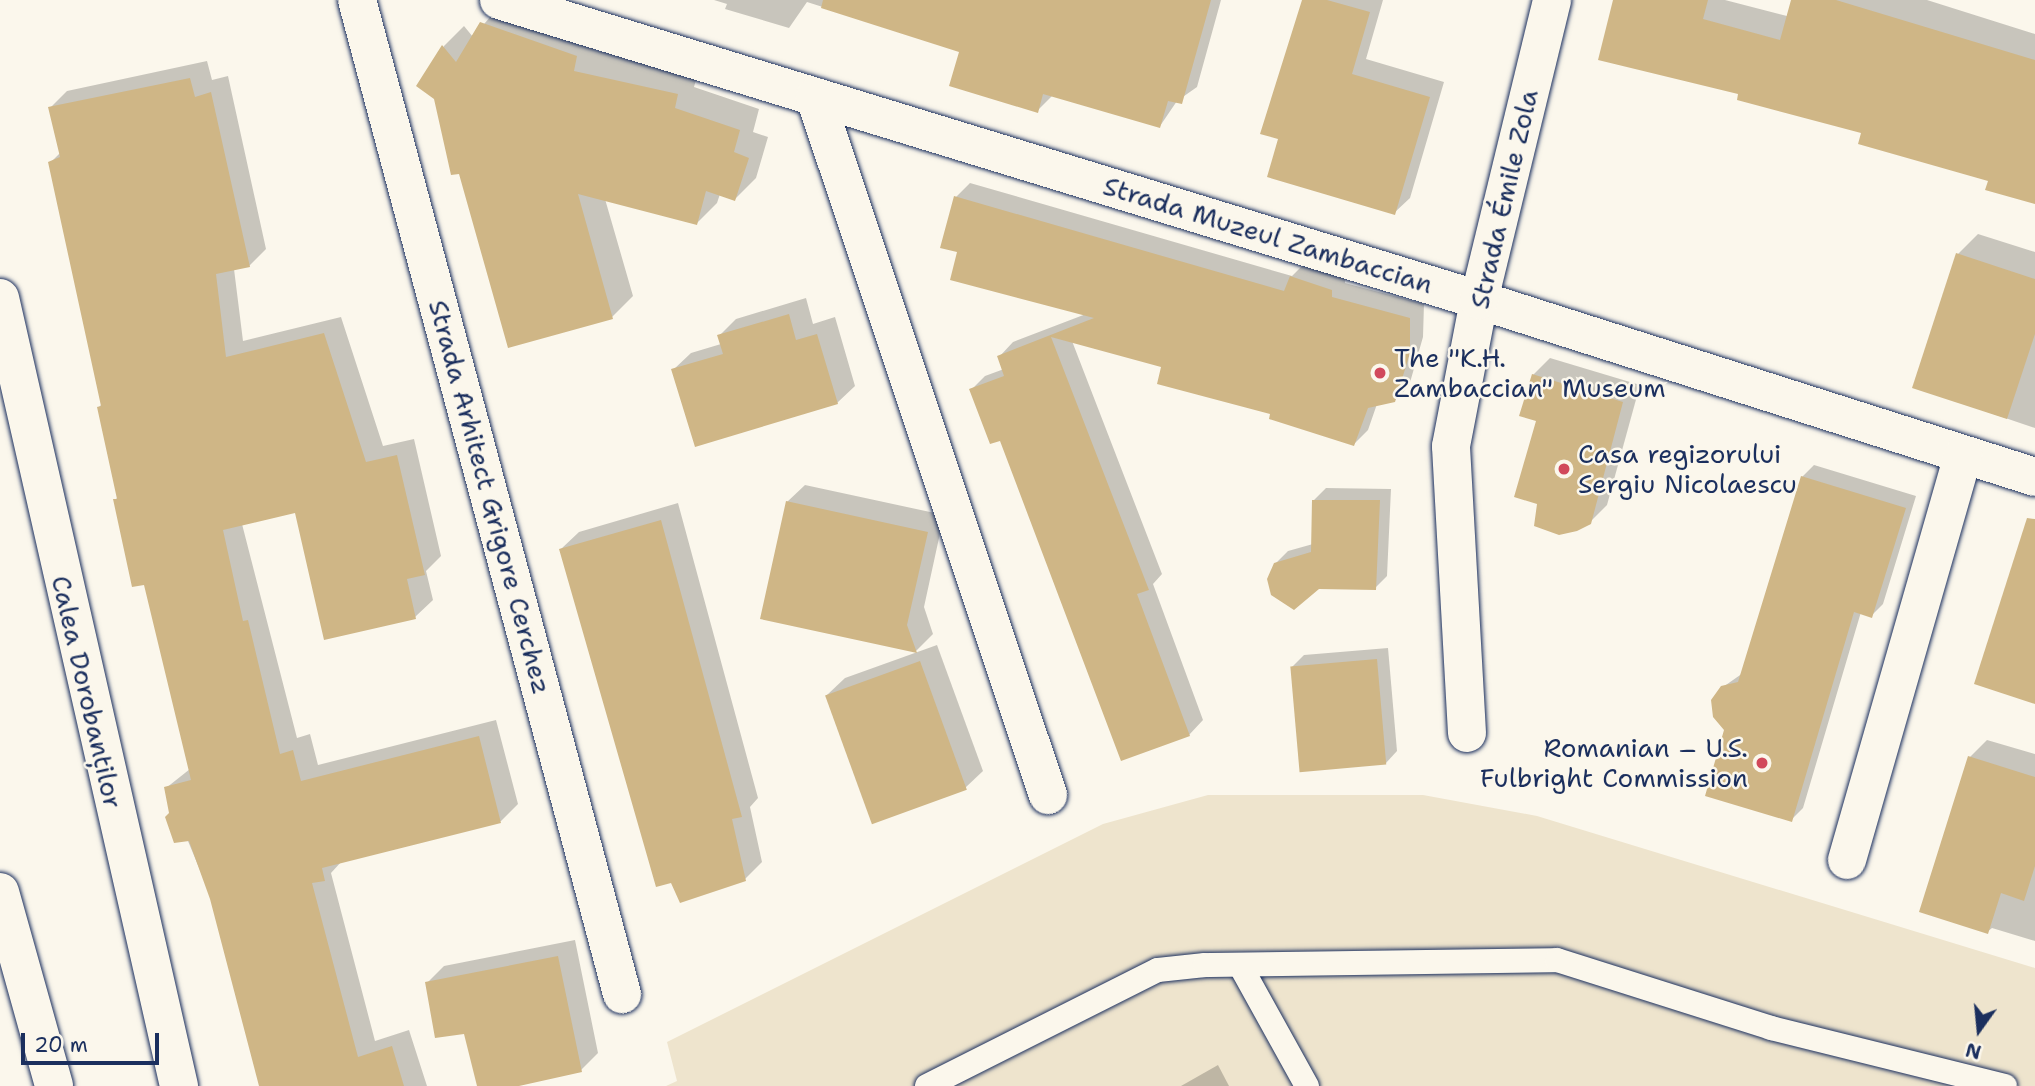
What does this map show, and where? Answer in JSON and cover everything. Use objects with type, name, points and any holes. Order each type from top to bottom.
[{"type":"street","name":"Strada Arhitect Grigore Cerchez","points":[[357,0],[622,994]]},
{"type":"street","name":"Strada Muzeul Zambaccian","points":[[499,0],[1479,300],[2035,477]]},
{"type":"street","name":"Strada Émile Zola","points":[[1467,733],[1451,446],[1479,300],[1552,0]]},
{"type":"street","points":[[815,97],[1048,796]]},
{"type":"street","name":"Calea Dorobanților","points":[[0,298],[179,1086]]},
{"type":"street","points":[[1847,860],[1963,455]]},
{"type":"street","points":[[0,892],[54,1086]]},
{"type":"lane","points":[[927,1086],[1158,970],[1557,960],[1772,1028],[2004,1086]]},
{"type":"lane","points":[[1241,967],[1307,1086]]},
{"type":"shaded area","points":[[1208,795],[1423,795],[1537,816],[2035,968],[2035,1086],[666,1086],[677,1081],[667,1042],[1103,824]]},
{"type":"building","points":[[823,0],[1211,0],[1182,104],[1168,101],[1160,128],[1043,94],[1038,113],[949,86],[959,52],[821,8]]},
{"type":"building","points":[[1302,0],[1327,0],[1370,12],[1352,74],[1430,97],[1395,215],[1267,177],[1278,139],[1260,134]]},
{"type":"building","points":[[1613,0],[1708,0],[1703,19],[1780,40],[1791,0],[1836,0],[2035,60],[2035,204],[1985,190],[1988,181],[1858,144],[1861,133],[1737,100],[1738,94],[1598,60]]},
{"type":"building","points":[[480,22],[577,56],[574,71],[678,94],[675,108],[740,130],[734,152],[749,158],[735,201],[706,191],[697,225],[578,194],[613,319],[508,348],[459,174],[451,175],[434,99],[416,86],[442,45],[456,62]]},
{"type":"building","points":[[190,78],[195,97],[211,92],[250,267],[216,274],[226,357],[324,333],[366,462],[397,455],[425,575],[407,579],[416,619],[324,640],[295,513],[223,530],[243,621],[248,620],[280,754],[293,750],[301,781],[479,736],[501,823],[322,868],[325,881],[312,883],[358,1057],[392,1046],[404,1086],[259,1086],[210,899],[189,841],[174,843],[165,817],[169,813],[164,787],[191,780],[144,585],[132,587],[113,499],[117,499],[97,407],[101,406],[48,162],[60,157],[48,107]]},
{"type":"building","points":[[954,196],[1284,291],[1290,276],[1332,290],[1332,297],[1410,318],[1410,353],[1395,402],[1368,408],[1354,446],[1269,419],[1270,414],[1157,384],[1161,367],[1051,337],[1149,590],[1137,594],[1190,736],[1121,761],[1000,441],[990,444],[969,389],[1004,376],[997,356],[1094,318],[950,280],[957,252],[940,248]]},
{"type":"building","points":[[1956,253],[2035,279],[2035,334],[2007,419],[1912,388]]},
{"type":"building","points":[[789,314],[796,340],[817,334],[838,404],[695,447],[671,369],[723,354],[717,335]]},
{"type":"building","name":"Casa regizorului Sergiu Nicolaescu","points":[[1532,374],[1623,402],[1591,524],[1577,531],[1559,535],[1534,526],[1537,504],[1514,497],[1536,421],[1519,416]]},
{"type":"building","points":[[1801,476],[1906,508],[1872,618],[1854,612],[1792,822],[1705,796],[1724,730],[1713,717],[1711,700],[1721,686],[1738,682]]},
{"type":"building","points":[[1312,500],[1380,500],[1376,590],[1319,589],[1294,610],[1271,595],[1267,579],[1274,563],[1311,552]]},
{"type":"building","points":[[786,501],[928,532],[907,625],[917,653],[760,619]]},
{"type":"building","points":[[2027,518],[2035,519],[2035,704],[1974,684]]},
{"type":"building","points":[[661,520],[742,817],[732,819],[746,881],[680,903],[671,883],[656,887],[559,549]]},
{"type":"building","points":[[1377,659],[1386,765],[1300,772],[1290,667]]},
{"type":"building","points":[[920,661],[967,790],[872,824],[825,696]]},
{"type":"building","points":[[1968,756],[2035,777],[2035,866],[2024,901],[2001,893],[1988,934],[1919,912]]},
{"type":"building","points":[[558,956],[582,1072],[519,1086],[477,1086],[464,1034],[435,1038],[425,982]]},
{"type":"place","name":"The \"K.H. Zambaccian\" Museum","points":[[1380,373]]},
{"type":"place","name":"Casa regizorului Sergiu Nicolaescu","points":[[1564,469]]},
{"type":"place","name":"Romanian – U.S. Fulbright Commission","points":[[1762,763]]}]
